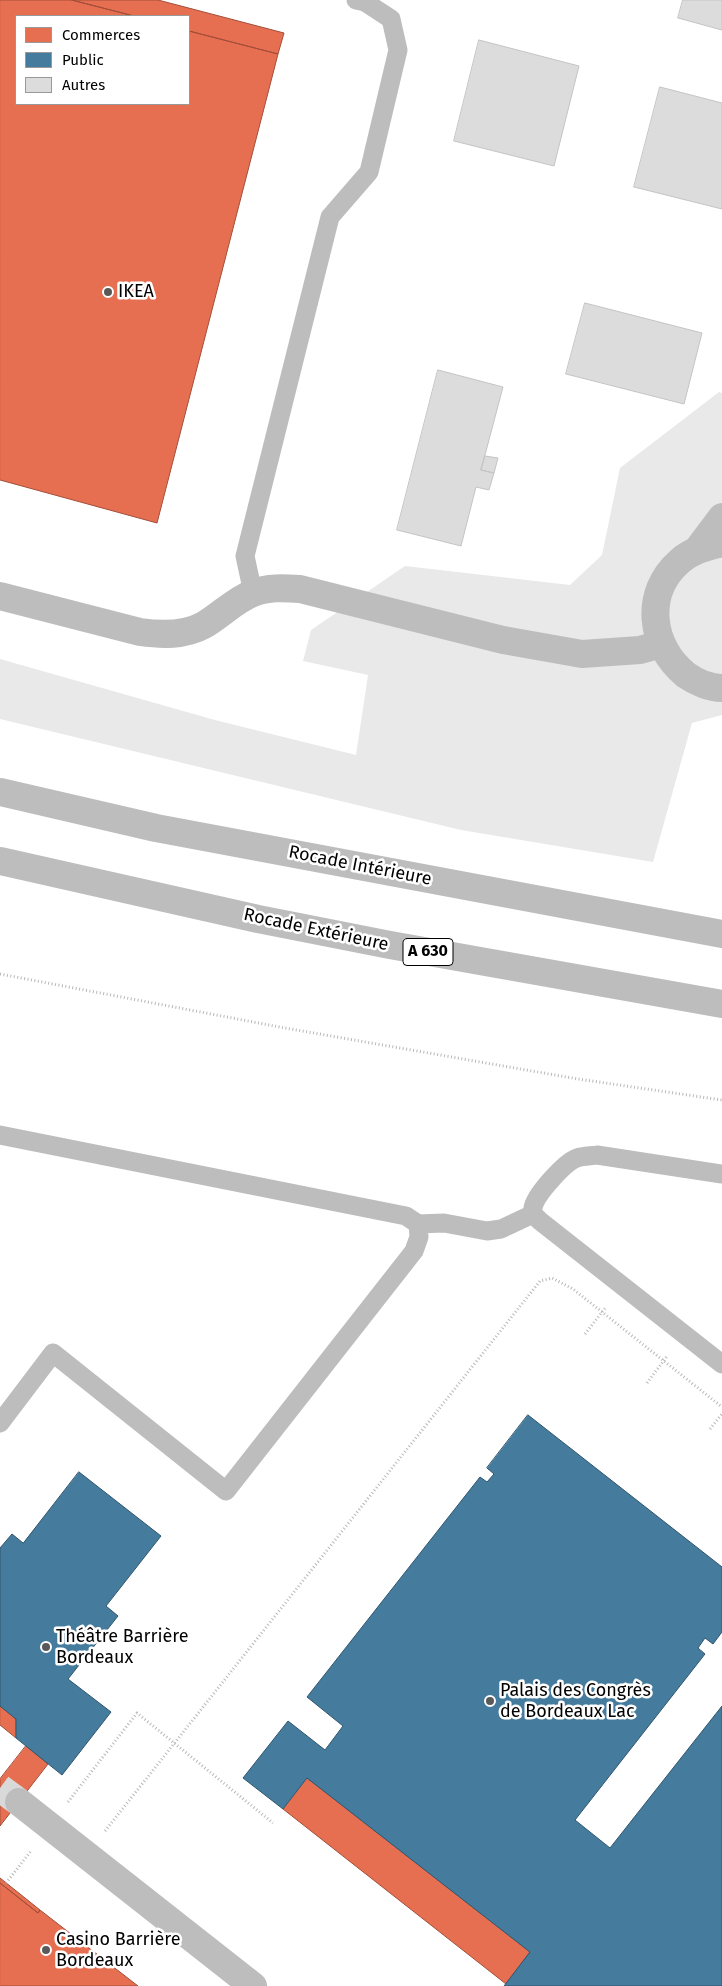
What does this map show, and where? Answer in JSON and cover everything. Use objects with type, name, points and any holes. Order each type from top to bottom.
[{"type":"main road","points":[[722,517],[710,546],[679,561],[665,578],[657,600],[655,622],[660,644],[674,665],[694,681],[722,688]]},
{"type":"main road","points":[[0,596],[140,632],[161,635],[186,632],[204,625],[253,593],[277,588],[300,589],[504,640],[582,654],[640,650],[660,644]]},
{"type":"main road","points":[[0,778],[156,828]]},
{"type":"main road","name":"Rocade Intérieure","points":[[0,792],[156,828],[722,934]]},
{"type":"main road","name":"Rocade Extérieure","points":[[0,861],[136,892],[390,945],[722,1004]]},
{"type":"main road","points":[[0,870],[136,892]]},
{"type":"main road","points":[[19,1802],[253,1986]]},
{"type":"lane","points":[[253,593],[245,556],[330,217],[369,172],[398,50],[391,19],[365,2],[356,0]]},
{"type":"lane","points":[[0,1135],[406,1216],[418,1224],[444,1223],[487,1231],[500,1229],[533,1214]]},
{"type":"lane","points":[[533,1214],[535,1201],[560,1169],[577,1158],[597,1155],[722,1174]]},
{"type":"lane","points":[[533,1214],[722,1364]]},
{"type":"lane","points":[[0,1423],[53,1353],[226,1491],[414,1251],[419,1237],[418,1224]]},
{"type":"path","points":[[0,974],[295,1030],[578,1078],[722,1100]]},
{"type":"path","points":[[86,1855],[540,1282],[552,1278],[573,1289],[722,1407]]},
{"type":"path","points":[[585,1334],[623,1287]]},
{"type":"path","points":[[646,1383],[684,1334]]},
{"type":"path","points":[[710,1429],[722,1414]]},
{"type":"path","points":[[6,1883],[137,1713],[273,1823]]},
{"type":"shaded area","points":[[719,392],[722,393],[722,715],[692,723],[653,862],[461,830],[0,719],[0,659],[215,720],[356,755],[368,675],[303,661],[311,630],[405,566],[570,585],[602,555],[620,468]]},
{"type":"building: Commerces","name":"IKEA","points":[[0,0],[72,0],[130,15],[15,15],[15,105],[190,105],[190,31],[278,54],[157,523],[0,480]]},
{"type":"building: Commerces","points":[[72,0],[158,0],[284,33],[278,54],[190,31],[190,15],[130,15]]},
{"type":"building: Commerces","points":[[0,1706],[16,1719],[16,1738],[0,1725]]},
{"type":"building: Commerces","points":[[26,1746],[48,1764],[0,1826],[0,1779]]},
{"type":"building: Commerces","points":[[307,1778],[530,1952],[506,1984],[283,1809]]},
{"type":"building: Commerces","points":[[0,1878],[40,1910],[38,1913],[0,1883]]},
{"type":"building: Commerces","name":"Casino Barrière Bordeaux","points":[[0,1883],[38,1913],[40,1910],[138,1986],[0,1986]]},
{"type":"building: Public","name":"Palais des Congrès de Bordeaux Lac","points":[[528,1415],[722,1567],[722,1632],[713,1644],[705,1638],[698,1648],[705,1654],[575,1820],[610,1848],[722,1706],[722,1986],[504,1986],[530,1952],[307,1778],[283,1809],[243,1778],[288,1721],[325,1750],[343,1726],[307,1697],[480,1477],[487,1482],[494,1474],[487,1468]]},
{"type":"building: Public","name":"Théâtre Barrière Bordeaux","points":[[79,1472],[161,1536],[106,1606],[118,1616],[68,1679],[111,1712],[62,1775],[16,1738],[16,1719],[0,1706],[0,1548],[12,1534],[23,1543]]},
{"type":"building: Autres","points":[[683,0],[722,0],[722,30],[678,18]]},
{"type":"building: Autres","points":[[479,40],[579,66],[554,166],[454,141]]},
{"type":"building: Autres","points":[[660,87],[722,103],[722,209],[634,187]]},
{"type":"building: Autres","points":[[585,303],[702,333],[684,404],[566,374]]},
{"type":"building: Autres","points":[[438,370],[503,387],[481,470],[494,473],[489,490],[476,487],[461,546],[397,530]]},
{"type":"building: Autres","points":[[485,456],[498,458],[494,473],[481,470]]},
{"type":"tunnel","points":[[0,1788],[19,1802]]},
{"type":"place","name":"IKEA","points":[[108,292]]},
{"type":"place","name":"Théâtre Barrière Bordeaux","points":[[46,1647]]},
{"type":"place","name":"Palais des Congrès de Bordeaux Lac","points":[[490,1701]]},
{"type":"place","name":"Casino Barrière Bordeaux","points":[[46,1950]]}]
